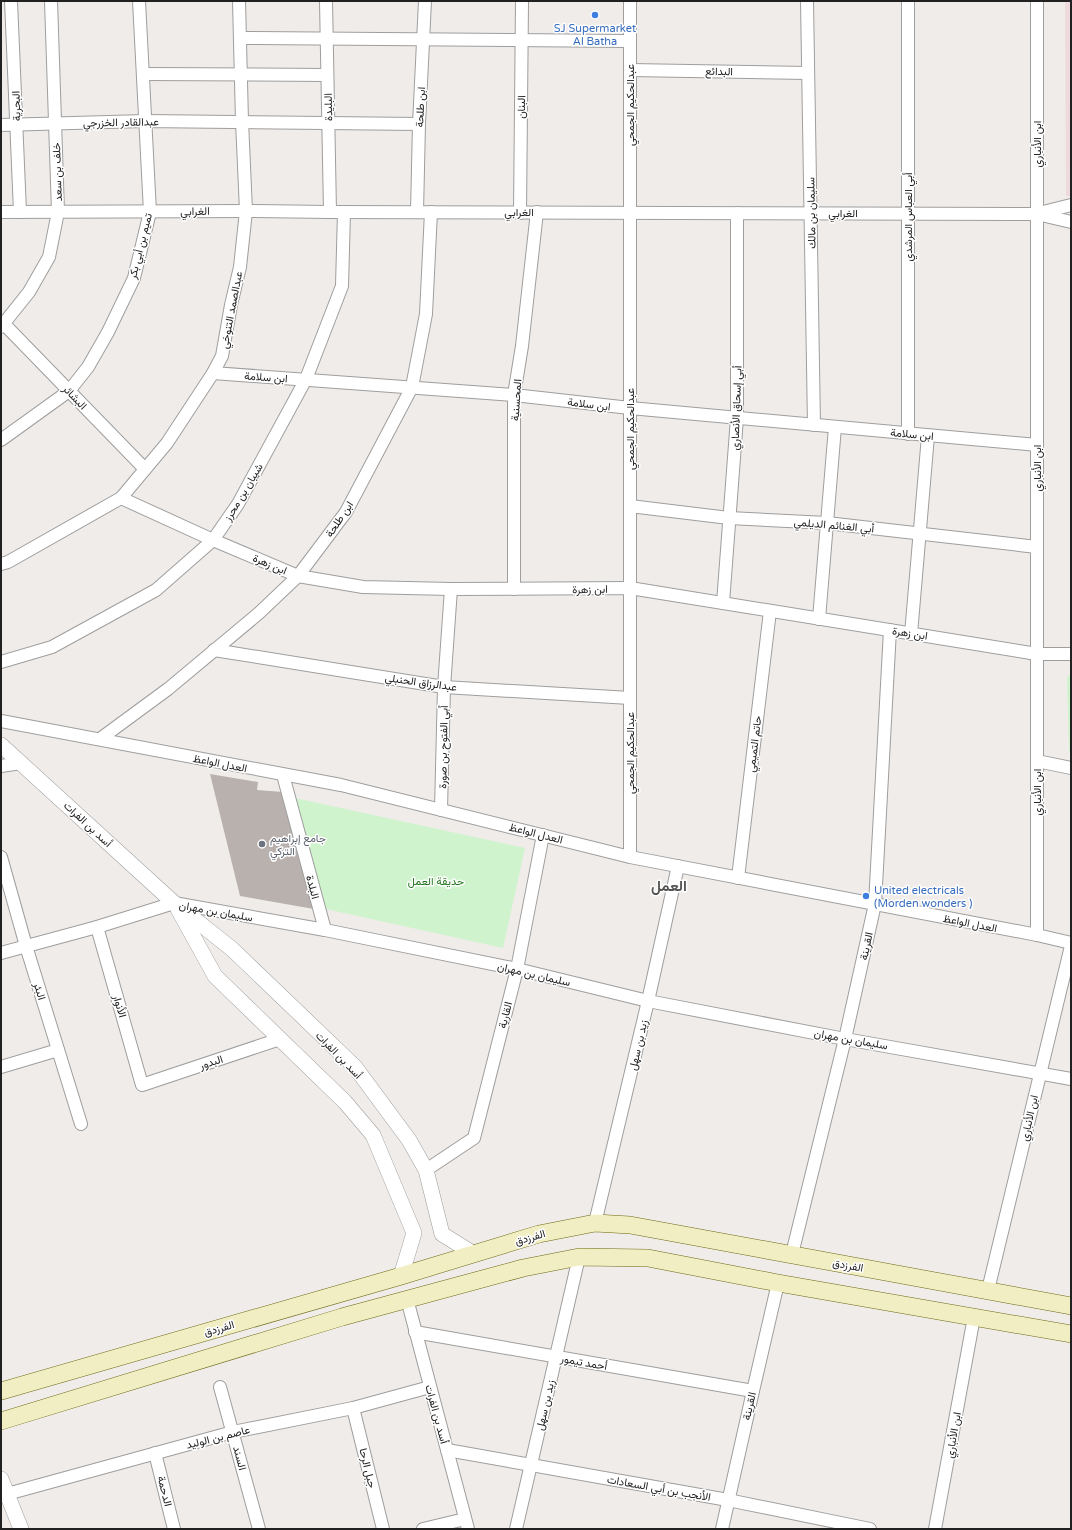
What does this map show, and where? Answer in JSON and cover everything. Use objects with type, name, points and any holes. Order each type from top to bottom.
[{"type":"main road","name":"الفرزدق","points":[[1,1391],[401,1276],[539,1234],[595,1223],[630,1225],[1071,1306]]},
{"type":"main road","points":[[1,1421],[342,1317],[523,1268],[578,1257],[648,1258],[778,1283],[1071,1334]]},
{"type":"street","name":"البحرية","points":[[11,1],[20,212]]},
{"type":"street","name":"خلف بن سعد","points":[[2,325],[29,292],[50,256],[58,212],[51,1]]},
{"type":"street","name":"تميم بن أبي بكر","points":[[1,440],[69,391],[88,367],[134,278],[150,212],[139,1]]},
{"type":"street","name":"عبدالصمد التنوخي","points":[[1,564],[8,562],[121,498],[167,443],[213,373],[222,356],[231,304],[240,267],[246,211],[239,1]]},
{"type":"street","name":"البليدة","points":[[326,1],[330,212]]},
{"type":"street","name":"ابن طلحة","points":[[417,212],[419,124],[425,1]]},
{"type":"street","name":"البنان","points":[[520,212],[522,1]]},
{"type":"street","name":"عبدالحكيم الجمحي","points":[[630,1],[630,857]]},
{"type":"street","name":"سليمان بن مالك","points":[[807,1],[814,425]]},
{"type":"street","name":"أبي العباس المرشدي","points":[[908,1],[908,434]]},
{"type":"street","name":"ابن الأنباري","points":[[1037,1],[1037,935]]},
{"type":"street","points":[[240,38],[630,41]]},
{"type":"street","name":"البدائع","points":[[630,70],[808,73]]},
{"type":"street","points":[[142,74],[328,75]]},
{"type":"street","name":"عبدالقادر الخزرجي","points":[[1,125],[145,121],[419,124]]},
{"type":"street","name":"الغرابي","points":[[1037,214],[1071,205]]},
{"type":"street","name":"الغرابي","points":[[1,212],[246,211],[1037,214],[1071,222]]},
{"type":"street","name":"شيبان بن محرز","points":[[1,662],[52,647],[156,590],[213,540],[238,504],[306,379],[342,286],[344,212]]},
{"type":"street","name":"ابن طلحة","points":[[100,739],[168,689],[259,613],[298,576],[346,512],[412,387],[426,314],[431,212]]},
{"type":"street","name":"المحسنية","points":[[514,589],[514,395],[522,346],[537,212]]},
{"type":"street","name":"أبي إسحاق الأنصاري","points":[[723,603],[737,418],[737,213]]},
{"type":"street","name":"البشائر","points":[[2,325],[145,469]]},
{"type":"street","name":"ابن سلامة","points":[[213,373],[514,395],[630,408],[1037,445]]},
{"type":"street","points":[[819,619],[835,427]]},
{"type":"street","points":[[912,634],[928,436]]},
{"type":"street","name":"ابن زهرة","points":[[121,498],[213,540],[298,576],[363,587],[450,589],[630,588],[1037,654],[1071,654]]},
{"type":"street","name":"أبي الغنائم الديلمي","points":[[630,506],[730,518],[827,524],[1037,547]]},
{"type":"street","name":"أبي الفتوح بن صورة","points":[[441,810],[444,687],[450,589]]},
{"type":"street","name":"حاتم التميمي","points":[[738,878],[770,611]]},
{"type":"street","name":"القرينة","points":[[792,1254],[845,1038],[875,904],[890,630]]},
{"type":"street","name":"عبدالرزاق الحنبلي","points":[[214,650],[444,687],[630,698]]},
{"type":"street","name":"العدل الواعظ","points":[[1,721],[341,785],[630,857],[1037,935],[1071,944]]},
{"type":"street","name":"أسد بن الفرات","points":[[1,745],[174,903],[232,949],[355,1068],[409,1140],[426,1170],[442,1234],[474,1254]]},
{"type":"street","points":[[1037,760],[1071,768]]},
{"type":"street","points":[[1,766],[21,763]]},
{"type":"street","name":"البلدة","points":[[283,775],[325,930]]},
{"type":"street","name":"القارية","points":[[426,1170],[474,1138],[517,969],[543,835]]},
{"type":"street","name":"البئر","points":[[1,857],[26,946],[81,1124]]},
{"type":"street","name":"زيد بن سهل","points":[[595,1223],[648,1002],[678,866]]},
{"type":"street","name":"أسد بن الفرات","points":[[174,903],[215,976],[345,1102],[373,1135],[414,1233],[401,1276]]},
{"type":"street","name":"سليمان بن مهران","points":[[1,953],[97,927],[174,903],[325,930],[517,969],[648,1002],[1071,1078]]},
{"type":"street","name":"الأنوار","points":[[97,927],[142,1085]]},
{"type":"street","name":"ابن الأنباري","points":[[988,1290],[1071,944]]},
{"type":"street","name":"البدور","points":[[142,1085],[280,1039]]},
{"type":"street","points":[[1,1067],[58,1050]]},
{"type":"street","name":"زيد بن سهل","points":[[516,1529],[578,1257]]},
{"type":"street","name":"القرينة","points":[[722,1529],[778,1283]]},
{"type":"street","name":"أسد بن الفرات","points":[[407,1299],[466,1524]]},
{"type":"street","name":"ابن الأنباري","points":[[935,1529],[974,1317]]},
{"type":"street","name":"أحمد تيمور","points":[[415,1332],[753,1391]]},
{"type":"street","name":"السند","points":[[220,1387],[259,1529]]},
{"type":"street","name":"عاصم بن الوليد","points":[[7,1494],[233,1432],[353,1408],[430,1387]]},
{"type":"street","name":"جبل الرحا","points":[[353,1408],[383,1529]]},
{"type":"street","name":"الأنجب بن أبي السعادات","points":[[447,1450],[728,1500],[870,1529]]},
{"type":"street","name":"الدحمة","points":[[155,1453],[174,1529]]},
{"type":"street","points":[[1,1479],[21,1529]]},
{"type":"street","points":[[423,1529],[466,1524]]},
{"type":"shaded area","points":[[1065,1],[1071,1],[1071,196],[1066,196]]},
{"type":"green space","points":[[1071,673],[1071,753],[1069,752],[1067,677]]},
{"type":"green space","name":"حديقة العمل","points":[[295,798],[525,848],[503,948],[326,909]]},
{"type":"building","name":"جامع إبراهيم التركي","points":[[210,774],[258,782],[257,790],[283,792],[314,909],[240,896]]},
{"type":"place","name":"SJ Supermarket Al Batha","points":[[595,15]]},
{"type":"place","name":"جامع إبراهيم التركي","points":[[262,844]]},
{"type":"place","name":"United electricals (Morden wonders )","points":[[866,896]]},
{"type":"district","name":"العمل","points":[[669,886]]}]
